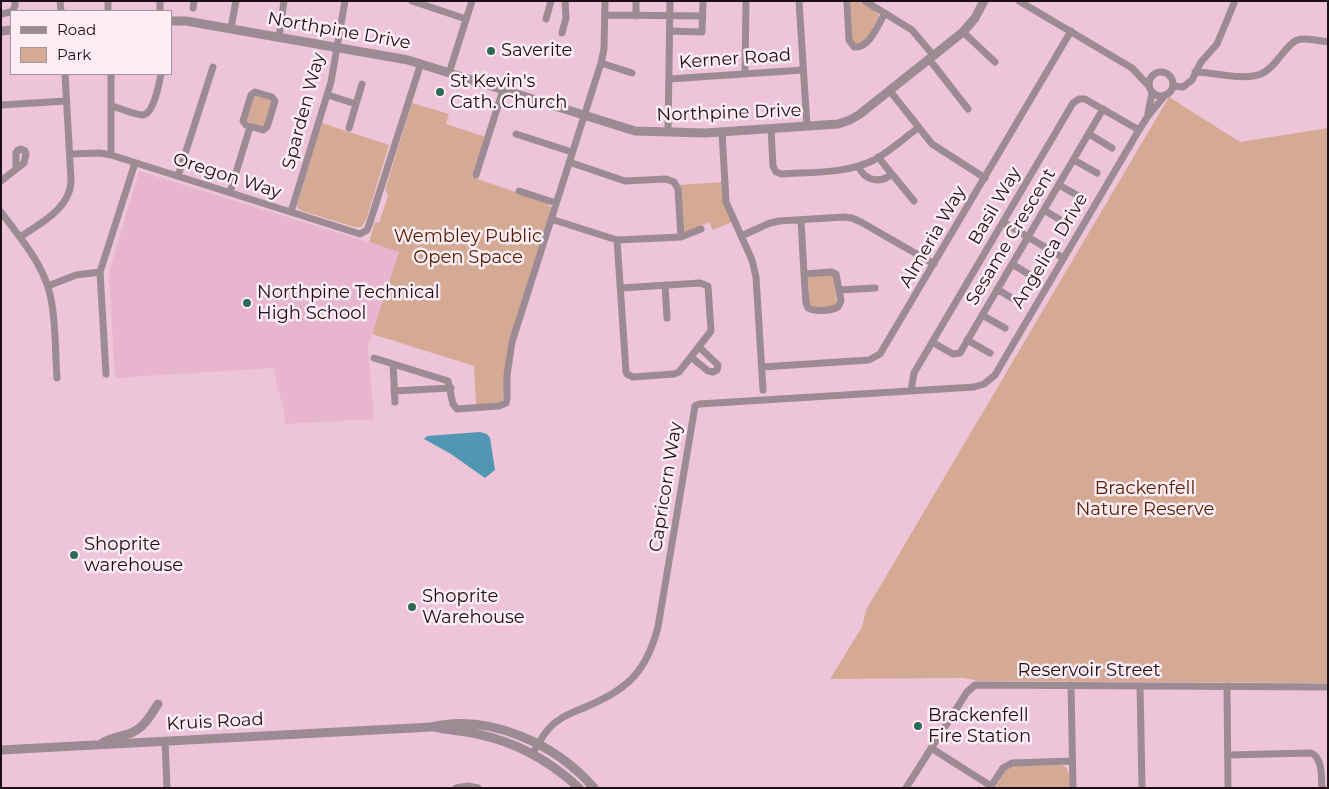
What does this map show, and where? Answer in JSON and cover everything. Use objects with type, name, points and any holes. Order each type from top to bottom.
[{"type":"street","points":[[231,28],[236,1]]},
{"type":"street","points":[[279,37],[284,1]]},
{"type":"street","name":"Sparden Way","points":[[291,212],[328,95],[344,1]]},
{"type":"street","points":[[412,1],[466,19]]},
{"type":"street","points":[[449,72],[472,1]]},
{"type":"street","points":[[546,19],[551,1]]},
{"type":"street","points":[[562,33],[566,18],[565,1]]},
{"type":"street","points":[[374,358],[447,381],[450,383],[453,404],[458,409],[500,406],[506,403],[508,363],[512,342],[601,63],[604,49],[605,1]]},
{"type":"street","points":[[636,1],[636,16]]},
{"type":"street","points":[[668,132],[670,1]]},
{"type":"street","points":[[670,31],[702,32],[703,1]]},
{"type":"street","points":[[745,74],[746,1]]},
{"type":"street","points":[[799,1],[807,126]]},
{"type":"street","points":[[847,1],[849,40],[854,47],[861,46],[870,39],[885,13]]},
{"type":"street","points":[[865,1],[912,30],[968,109]]},
{"type":"street","name":"Northpine Drive","points":[[172,21],[186,21],[231,28],[392,56],[421,63],[630,130],[722,132],[838,124],[850,120],[890,91],[963,32],[984,1]]},
{"type":"street","points":[[1019,1],[1132,68],[1154,74]]},
{"type":"street","points":[[1173,86],[1180,88],[1187,86],[1192,80],[1200,62],[1217,44],[1235,1]]},
{"type":"street","points":[[605,15],[703,16]]},
{"type":"street","name":"Almeria Way","points":[[762,368],[869,360],[877,357],[884,349],[1071,31]]},
{"type":"street","points":[[963,32],[995,62]]},
{"type":"street","points":[[1195,72],[1250,76],[1260,74],[1270,69],[1289,47],[1298,40],[1308,39],[1328,42]]},
{"type":"street","name":"Oregon Way","points":[[70,154],[111,154],[360,234],[367,230],[369,225],[421,63]]},
{"type":"street","points":[[601,63],[632,73]]},
{"type":"street","points":[[178,176],[213,67]]},
{"type":"street","points":[[1132,68],[1148,85],[1152,93],[1148,116]]},
{"type":"street","name":"Kerner Road","points":[[669,79],[803,70]]},
{"type":"street","points":[[1148,85],[1150,77],[1154,74],[1165,72],[1171,78],[1173,86],[1168,93],[1165,95],[1152,93]]},
{"type":"street","points":[[20,237],[57,211],[67,200],[71,185],[65,75]]},
{"type":"street","points":[[111,75],[111,154]]},
{"type":"street","points":[[111,106],[141,115],[149,112],[161,75]]},
{"type":"street","points":[[348,128],[362,84]]},
{"type":"street","points":[[476,175],[503,90]]},
{"type":"street","points":[[890,91],[918,128],[938,149],[985,178]]},
{"type":"street","points":[[257,92],[274,98],[275,103],[266,129],[250,127],[243,121],[252,94],[257,92]]},
{"type":"street","points":[[328,95],[356,104]]},
{"type":"street","name":"Angelica Drive","points":[[984,384],[994,375],[1139,130],[1165,95]]},
{"type":"street","name":"Basil Way","points":[[911,391],[914,373],[1073,103],[1079,99],[1085,99],[1139,130]]},
{"type":"street","points":[[1,105],[66,100]]},
{"type":"street","name":"Sesame Crescent","points":[[932,342],[956,354],[960,353],[1104,109]]},
{"type":"street","points":[[230,192],[250,127]]},
{"type":"street","points":[[771,129],[773,166],[778,173],[847,169],[858,166],[878,157],[918,128]]},
{"type":"street","points":[[722,132],[726,202],[752,260],[756,277],[763,390]]},
{"type":"street","points":[[516,134],[572,152]]},
{"type":"street","points":[[1089,134],[1112,148]]},
{"type":"street","points":[[878,157],[914,200]]},
{"type":"street","points":[[1074,160],[1097,173]]},
{"type":"street","points":[[569,162],[625,181],[666,179],[674,182],[678,190],[681,237]]},
{"type":"street","points":[[106,374],[100,272],[135,163]]},
{"type":"street","points":[[858,166],[865,176],[871,179],[882,180],[892,174]]},
{"type":"street","points":[[1,181],[16,169]]},
{"type":"street","points":[[1059,185],[1082,198]]},
{"type":"street","points":[[519,191],[556,203]]},
{"type":"street","points":[[1044,210],[1067,224]]},
{"type":"street","points":[[1,212],[20,237],[48,286],[51,299],[56,378]]},
{"type":"street","points":[[741,236],[770,223],[844,217],[857,219],[934,264]]},
{"type":"street","points":[[551,219],[617,240],[681,237],[701,229]]},
{"type":"street","points":[[801,220],[804,274],[806,303],[810,309],[814,310],[836,308],[840,303],[840,290],[838,276],[835,272],[804,274]]},
{"type":"street","points":[[1003,222],[1063,258]]},
{"type":"street","points":[[617,240],[620,288],[626,372],[633,377],[674,374],[681,370],[711,330],[708,286],[702,283],[620,288]]},
{"type":"street","points":[[1012,264],[1035,278]]},
{"type":"street","points":[[48,286],[76,275],[100,272]]},
{"type":"street","points":[[665,285],[667,318]]},
{"type":"street","points":[[840,290],[874,288]]},
{"type":"street","points":[[997,289],[1020,303]]},
{"type":"street","points":[[982,315],[1005,328]]},
{"type":"street","points":[[967,340],[990,353]]},
{"type":"street","points":[[691,357],[708,371],[714,372],[717,370],[718,365],[716,361],[699,347]]},
{"type":"street","points":[[393,364],[395,402]]},
{"type":"street","name":"Capricorn Way","points":[[538,744],[550,727],[558,720],[609,697],[638,673],[646,662],[658,627],[695,406],[699,404],[974,387],[984,384]]},
{"type":"street","points":[[394,392],[451,388]]},
{"type":"street","name":"Reservoir Street","points":[[906,788],[972,686],[1328,687]]},
{"type":"street","points":[[1071,686],[1073,788]]},
{"type":"street","points":[[1140,686],[1142,788]]},
{"type":"street","points":[[1227,686],[1228,788]]},
{"type":"street","points":[[97,745],[109,739],[135,732],[142,727],[158,704]]},
{"type":"street","name":"Kruis Road","points":[[432,727],[445,723],[472,724],[497,728],[538,744],[578,772],[594,788]]},
{"type":"street","name":"Kruis Road","points":[[1,750],[432,727],[499,740],[533,753],[580,788]]},
{"type":"street","points":[[165,742],[167,788]]},
{"type":"street","points":[[533,753],[538,744]]},
{"type":"street","points":[[931,748],[991,787],[1003,768],[1012,763],[1072,761]]},
{"type":"street","points":[[1228,754],[1311,753],[1316,755],[1319,760],[1322,788]]},
{"type":"street","points":[[456,788],[478,788]]},
{"type":"shaded area","name":"Northpine Technical High School","points":[[139,171],[400,252],[368,345],[374,419],[285,424],[285,416],[273,368],[115,378],[109,272]]},
{"type":"green space","points":[[851,1],[867,5],[879,16],[867,39],[858,44],[852,42]]},
{"type":"green space","points":[[257,95],[272,101],[266,123],[262,127],[248,122],[247,119],[253,97]]},
{"type":"green space","name":"Brackenfell Nature Reserve","points":[[1169,97],[1240,142],[1328,128],[1328,683],[979,681],[964,678],[830,679],[862,627],[866,610]]},
{"type":"green space","name":"Wembley Public Open Space","points":[[412,103],[449,114],[446,124],[486,137],[472,177],[547,203],[551,208],[507,351],[504,393],[501,403],[476,405],[474,366],[372,334],[399,252],[369,242],[375,222],[379,223],[388,196],[385,190]]},
{"type":"green space","points":[[322,123],[389,145],[366,220],[361,227],[354,227],[302,211],[298,208],[297,205]]},
{"type":"green space","points":[[722,182],[732,222],[713,230],[709,222],[687,232],[684,231],[680,185]]},
{"type":"green space","points":[[833,274],[837,303],[834,306],[815,308],[809,305],[808,278],[810,276]]},
{"type":"green space","points":[[1062,765],[1067,769],[1070,788],[995,788],[1005,771],[1012,766]]},
{"type":"water","points":[[480,432],[487,434],[490,438],[495,470],[485,478],[451,454],[424,439],[427,436]]},
{"type":"place","name":"Saverite","points":[[491,51]]},
{"type":"place","name":"St Kevin's Cath. Church","points":[[440,92]]},
{"type":"place","name":"Northpine Technical High School","points":[[247,303]]},
{"type":"place","name":"Shoprite warehouse","points":[[74,555]]},
{"type":"place","name":"Shoprite Warehouse","points":[[412,607]]},
{"type":"place","name":"Brackenfell Fire Station","points":[[918,726]]}]
